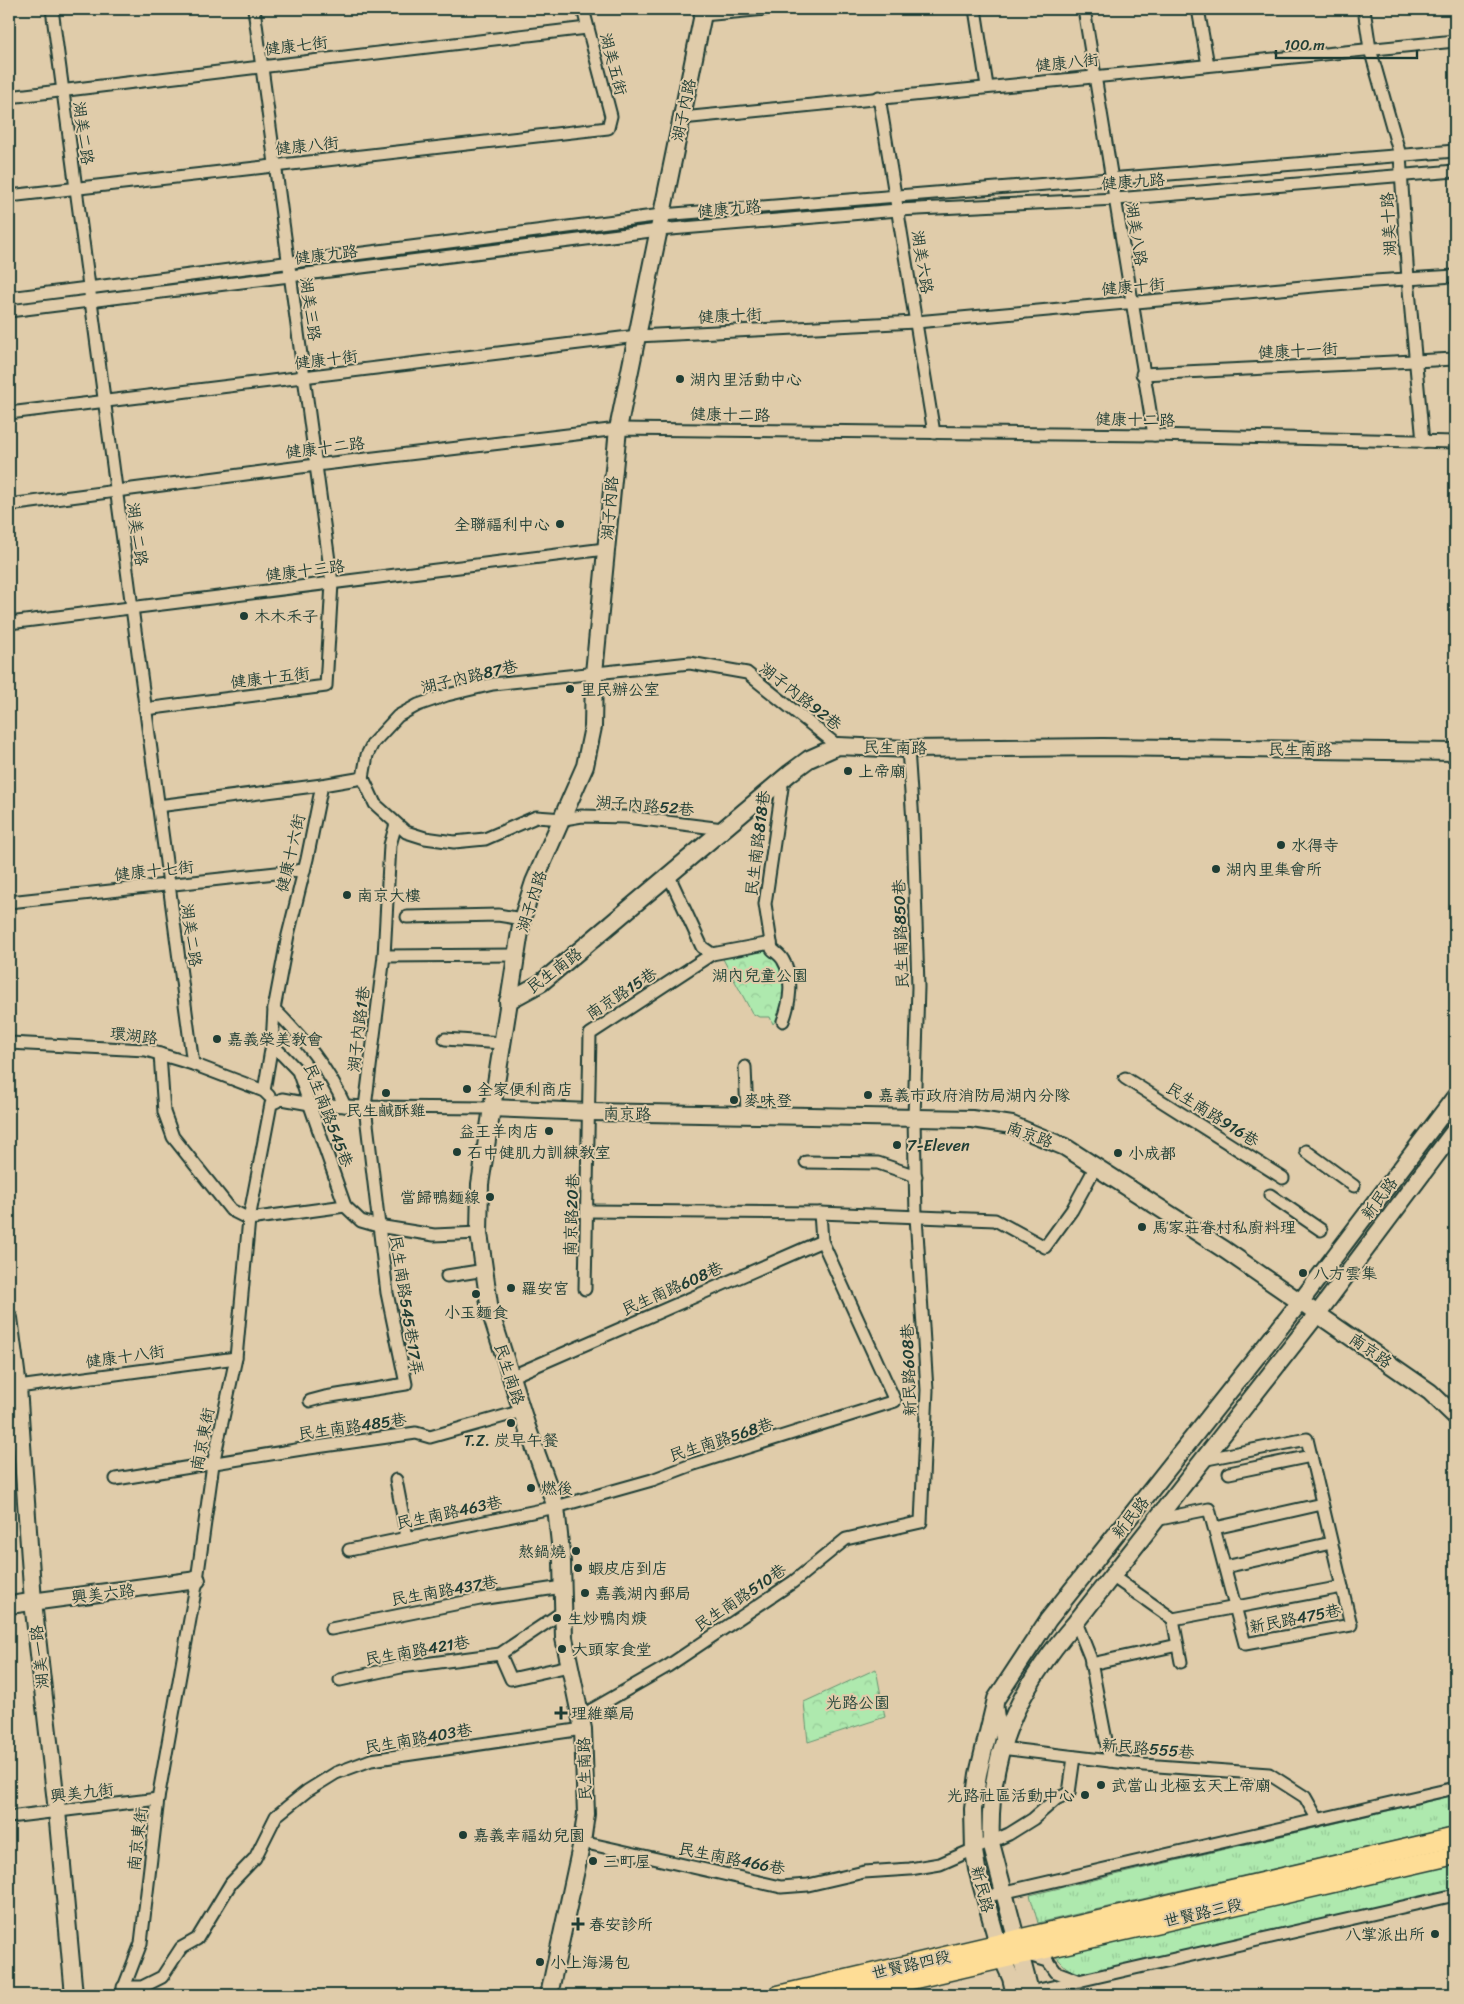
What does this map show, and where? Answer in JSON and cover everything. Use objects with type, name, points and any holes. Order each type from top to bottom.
[{"type":"main road","name":"世賢路三段","points":[[1017,1947],[1455,1837]]},
{"type":"main road","name":"世賢路三段","points":[[1017,1947],[1455,1855]]},
{"type":"main road","name":"世賢路四段","points":[[778,1995],[1017,1947]]},
{"type":"main road","name":"世賢路四段","points":[[846,1995],[1000,1951]]},
{"type":"street","name":"湖美二路","points":[[52,9],[193,1064]]},
{"type":"street","name":"湖美三路","points":[[254,9],[332,583]]},
{"type":"street","name":"湖美五街","points":[[583,9],[611,116],[608,128]]},
{"type":"street","points":[[703,12],[766,9]]},
{"type":"street","points":[[974,9],[987,86]]},
{"type":"street","name":"湖美八路","points":[[1084,9],[1111,179],[1116,199],[1142,374],[1154,435]]},
{"type":"street","points":[[1198,9],[1208,65]]},
{"type":"street","name":"湖美十路","points":[[1364,9],[1370,49],[1400,155],[1408,279],[1423,442]]},
{"type":"street","name":"湖子內路","points":[[508,1001],[522,919],[534,882],[564,819],[586,766],[592,727],[594,673],[618,429],[703,12]]},
{"type":"street","name":"健康七街","points":[[9,97],[262,65],[588,28]]},
{"type":"street","name":"健康八街","points":[[682,118],[987,86],[1455,41]]},
{"type":"street","name":"湖美六路","points":[[879,97],[934,433]]},
{"type":"street","name":"健康八街","points":[[9,196],[75,186],[608,128]]},
{"type":"street","points":[[660,223],[895,196],[1455,151]]},
{"type":"street","name":"健康九路","points":[[9,298],[288,261],[660,223],[1116,199],[1455,171]]},
{"type":"street","name":"健康九路","points":[[9,311],[90,299],[290,275],[660,223]]},
{"type":"street","name":"健康十街","points":[[9,413],[637,336],[916,322],[1455,276]]},
{"type":"street","name":"健康十一街","points":[[1142,374],[1455,359]]},
{"type":"street","name":"健康十二路","points":[[9,505],[316,465],[618,429],[1154,435],[1455,442]]},
{"type":"street","name":"健康十三路","points":[[9,623],[605,549]]},
{"type":"street","name":"健康十五街","points":[[145,709],[326,686],[332,583]]},
{"type":"street","name":"湖子內路92巷","points":[[594,673],[690,663],[747,673],[838,746]]},
{"type":"street","name":"湖子內路87巷","points":[[363,778],[367,755],[373,743],[398,716],[418,704],[493,684],[594,673]]},
{"type":"street","name":"民生南路","points":[[549,1995],[582,1842],[586,1814],[582,1722],[564,1638],[563,1587],[556,1507],[510,1377],[490,1311],[479,1233],[480,1184],[508,1001],[541,984],[779,782],[809,759],[838,746],[908,749],[1111,747],[1455,752]]},
{"type":"street","name":"民生南路850巷","points":[[908,749],[918,977],[914,1118],[916,1176]]},
{"type":"street","points":[[322,785],[363,778]]},
{"type":"street","name":"湖子內路52巷","points":[[363,778],[375,804],[406,832],[425,838],[454,842],[485,839],[536,817],[564,819],[582,816],[626,817],[723,829]]},
{"type":"street","name":"民生南路818巷","points":[[779,782],[782,788],[766,904],[772,949],[783,960],[789,981],[790,1003],[783,1021]]},
{"type":"street","name":"健康十六街","points":[[158,806],[322,785],[288,935],[274,1009],[272,1044],[264,1091]]},
{"type":"street","name":"湖子內路1巷","points":[[378,1226],[365,1107],[384,956],[390,845],[396,824]]},
{"type":"street","name":"健康十七街","points":[[9,902],[304,870]]},
{"type":"street","points":[[669,876],[702,947],[712,954]]},
{"type":"street","points":[[407,917],[498,915],[522,919]]},
{"type":"street","name":"南京路15巷","points":[[590,1112],[590,1034],[712,954],[771,943]]},
{"type":"street","points":[[384,956],[515,955]]},
{"type":"street","points":[[274,1009],[300,1035],[322,1064],[345,1106]]},
{"type":"street","points":[[445,1039],[502,1043]]},
{"type":"street","name":"環湖路","points":[[9,1043],[146,1050],[193,1064],[264,1091],[275,1102]]},
{"type":"street","name":"民生南路545巷","points":[[272,1044],[298,1071],[344,1206]]},
{"type":"street","points":[[160,1054],[164,1112],[173,1137],[231,1210],[249,1219],[344,1206],[361,1221],[378,1226],[434,1235],[479,1233]]},
{"type":"street","points":[[745,1068],[747,1114]]},
{"type":"street","name":"民生南路916巷","points":[[1125,1078],[1284,1178]]},
{"type":"street","name":"新民路","points":[[1025,1994],[1011,1978],[1000,1951],[984,1897],[974,1851],[973,1809],[978,1774],[996,1699],[1048,1620],[1302,1301],[1455,1097]]},
{"type":"street","points":[[275,1102],[282,1099],[310,1104],[365,1107],[491,1108]]},
{"type":"street","name":"南京東街","points":[[122,1991],[141,1943],[158,1799],[197,1580],[213,1464],[236,1358],[249,1219],[271,1104],[275,1102]]},
{"type":"street","name":"南京路","points":[[491,1108],[590,1112],[972,1119],[1012,1125],[1064,1147],[1302,1301],[1430,1392],[1455,1416]]},
{"type":"street","name":"南京路20巷","points":[[585,1289],[590,1112]]},
{"type":"street","name":"新民路","points":[[1025,1994],[1017,1947],[992,1843],[990,1818],[994,1775],[1002,1744],[1012,1717],[1038,1669],[1318,1312],[1455,1130]]},
{"type":"street","points":[[1306,1151],[1354,1186]]},
{"type":"street","points":[[806,1162],[878,1163],[916,1176]]},
{"type":"street","points":[[587,1210],[820,1213],[995,1220],[1045,1247],[1072,1210],[1095,1168]]},
{"type":"street","name":"新民路608巷","points":[[916,1176],[916,1216],[927,1390],[920,1522]]},
{"type":"street","points":[[1270,1195],[1321,1230]]},
{"type":"street","points":[[820,1213],[822,1241]]},
{"type":"street","name":"民生南路545巷17弄","points":[[310,1401],[406,1384],[387,1293],[378,1226]]},
{"type":"street","name":"民生南路608巷","points":[[510,1377],[822,1241]]},
{"type":"street","name":"民生南路568巷","points":[[556,1507],[652,1480],[694,1464],[895,1401],[822,1241]]},
{"type":"street","points":[[448,1276],[485,1270]]},
{"type":"street","name":"湖美一路","points":[[9,1318],[18,1387],[33,1602],[57,1811],[74,1995]]},
{"type":"street","name":"健康十八街","points":[[18,1387],[236,1358]]},
{"type":"street","name":"民生南路485巷","points":[[116,1479],[416,1434],[430,1437],[522,1410]]},
{"type":"street","name":"新民路475巷","points":[[1155,1520],[1210,1509],[1245,1644],[1350,1625],[1307,1439],[1202,1460]]},
{"type":"street","points":[[1229,1473],[1311,1456]]},
{"type":"street","points":[[396,1480],[407,1537]]},
{"type":"street","points":[[1215,1528],[1322,1504]]},
{"type":"street","name":"民生南路463巷","points":[[349,1550],[556,1507]]},
{"type":"street","name":"民生南路510巷","points":[[582,1722],[793,1582],[846,1539],[920,1522]]},
{"type":"street","points":[[1225,1567],[1331,1543]]},
{"type":"street","points":[[1112,1576],[1173,1619],[1181,1662]]},
{"type":"street","name":"興美六路","points":[[9,1605],[197,1580]]},
{"type":"street","name":"民生南路437巷","points":[[331,1629],[480,1600],[563,1587]]},
{"type":"street","name":"新民路475巷","points":[[1173,1619],[1342,1587]]},
{"type":"street","name":"民生南路421巷","points":[[340,1680],[401,1666],[500,1654],[564,1611]]},
{"type":"street","points":[[1076,1622],[1092,1664],[1110,1761]]},
{"type":"street","points":[[1092,1664],[1178,1645]]},
{"type":"street","points":[[500,1654],[511,1679],[569,1666]]},
{"type":"street","points":[[996,1699],[1002,1744]]},
{"type":"street","name":"民生南路403巷","points":[[122,1991],[142,1987],[162,1977],[181,1948],[197,1939],[231,1882],[255,1858],[276,1816],[307,1791],[336,1773],[371,1760],[582,1722]]},
{"type":"street","name":"新民路555巷","points":[[1002,1744],[1009,1749],[1074,1757],[1268,1774],[1305,1797],[1318,1820]]},
{"type":"street","name":"民生南路466巷","points":[[582,1842],[781,1887],[808,1885],[864,1872],[926,1867],[992,1843],[1033,1819],[1056,1799],[1069,1793],[1074,1757]]},
{"type":"street","points":[[984,1897],[1455,1788]]},
{"type":"street","name":"興美九街","points":[[9,1817],[158,1799]]},
{"type":"street","points":[[1025,1994],[1455,1895]]},
{"type":"street","points":[[1017,1947],[1048,1961],[1056,1972],[1080,1981]]},
{"type":"green space","name":"湖內兒童公園","points":[[767,948],[780,959],[787,978],[785,1002],[773,1024],[770,1017],[759,1017],[752,1013],[722,957]]},
{"type":"green space","name":"光路公園","points":[[876,1669],[885,1717],[808,1742],[804,1702]]},
{"type":"green space","points":[[1455,1795],[1455,1827],[1038,1923],[1030,1895]]},
{"type":"green space","points":[[1455,1862],[1455,1890],[1097,1971],[1081,1973],[1071,1970],[1052,1952]]},
{"type":"place","name":"湖內里活動中心","points":[[680,379]]},
{"type":"place","name":"全聯福利中心","points":[[560,524]]},
{"type":"place","name":"木木禾子","points":[[244,616]]},
{"type":"place","name":"里民辦公室","points":[[570,689]]},
{"type":"place","name":"上帝廟","points":[[848,771]]},
{"type":"place","name":"水得寺","points":[[1281,845]]},
{"type":"place","name":"湖內里集會所","points":[[1216,869]]},
{"type":"place","name":"南京大樓","points":[[347,895]]},
{"type":"place","name":"嘉義榮美教會","points":[[217,1039]]},
{"type":"place","name":"全家便利商店","points":[[467,1089]]},
{"type":"place","name":"民生鹹酥雞","points":[[386,1093]]},
{"type":"place","name":"嘉義市政府消防局湖內分隊","points":[[868,1095]]},
{"type":"place","name":"麥味登","points":[[734,1100]]},
{"type":"place","name":"益王羊肉店","points":[[549,1131]]},
{"type":"place","name":"7-Eleven","points":[[897,1145]]},
{"type":"place","name":"石中健肌力訓練教室","points":[[457,1152]]},
{"type":"place","name":"小成都","points":[[1118,1153]]},
{"type":"place","name":"當歸鴨麵線","points":[[490,1197]]},
{"type":"place","name":"馬家莊眷村私廚料理","points":[[1142,1227]]},
{"type":"place","name":"八方雲集","points":[[1303,1273]]},
{"type":"place","name":"羅安宮","points":[[511,1288]]},
{"type":"place","name":"小玉麵食","points":[[476,1294]]},
{"type":"place","name":"T.Z. 炭早午餐","points":[[511,1423]]},
{"type":"place","name":"燃後","points":[[531,1488]]},
{"type":"place","name":"熬鍋燒","points":[[576,1551]]},
{"type":"place","name":"蝦皮店到店","points":[[578,1568]]},
{"type":"place","name":"嘉義湖內郵局","points":[[585,1593]]},
{"type":"place","name":"生炒鴨肉焿","points":[[557,1618]]},
{"type":"place","name":"大頭家食堂","points":[[562,1649]]},
{"type":"place","name":"理維藥局","points":[[561,1713]]},
{"type":"place","name":"武當山北極玄天上帝廟","points":[[1101,1785]]},
{"type":"place","name":"光路社區活動中心","points":[[1085,1795]]},
{"type":"place","name":"嘉義幸福幼兒園","points":[[463,1835]]},
{"type":"place","name":"三町屋","points":[[593,1861]]},
{"type":"place","name":"春安診所","points":[[578,1924]]},
{"type":"place","name":"八掌派出所","points":[[1435,1934]]},
{"type":"place","name":"小上海湯包","points":[[540,1962]]}]
